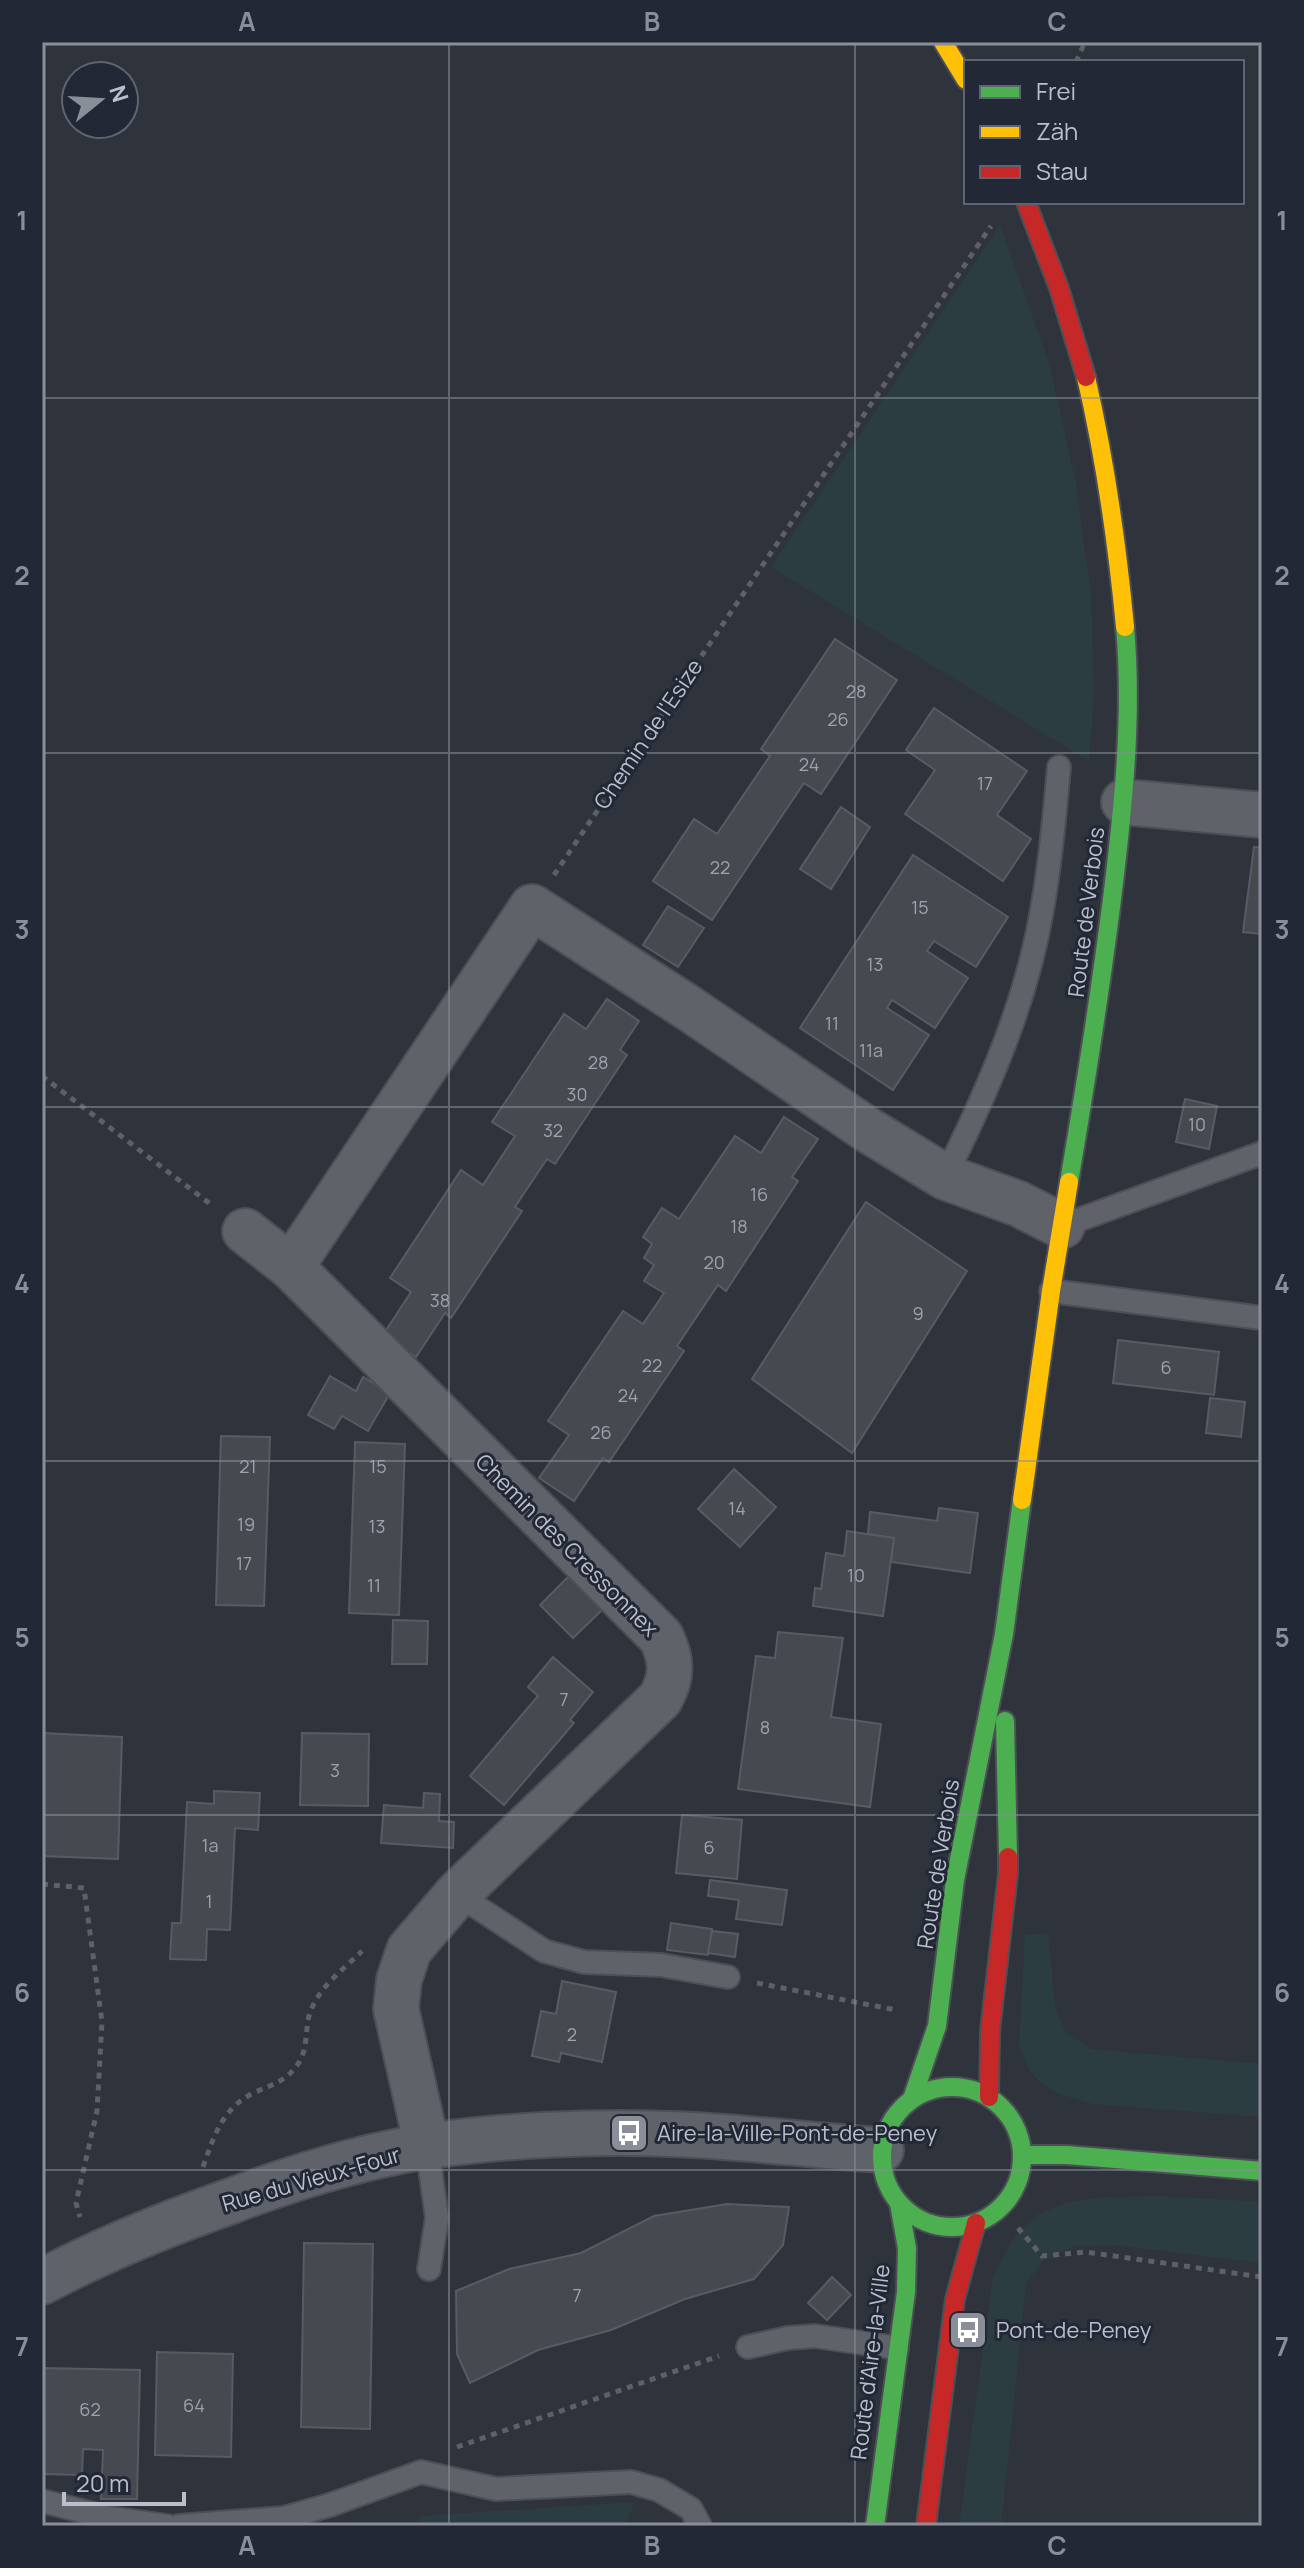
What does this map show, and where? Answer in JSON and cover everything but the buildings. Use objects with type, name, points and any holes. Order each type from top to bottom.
[{"type":"street","points":[[943,42],[964,77]]},
{"type":"street","name":"Route de Verbois","points":[[912,2099],[937,2026],[955,1880],[1004,1634],[1051,1291],[1097,1014],[1124,802],[1127,652],[1116,536],[1105,468],[1084,370],[1059,288],[1027,204]]},
{"type":"street","points":[[1124,802],[1262,815]]},
{"type":"street","points":[[291,1267],[532,907],[868,1130],[945,1177],[1019,1204],[1062,1226]]},
{"type":"street","name":"Chemin des Cressonnex","points":[[245,1231],[291,1267],[661,1637],[669,1653],[667,1686],[660,1699],[457,1894],[409,1950],[399,1980],[396,2009],[427,2146]]},
{"type":"street","name":"Route de Verbois","points":[[989,2097],[990,2031],[1008,1874],[1004,1634]]},
{"type":"street","points":[[940,2087],[967,2088],[989,2097],[1008,2114],[1019,2136],[1022,2155],[1014,2191],[1003,2205],[976,2223],[956,2228],[921,2221],[899,2204],[886,2183],[881,2150],[888,2127],[896,2113],[912,2099],[940,2087]]},
{"type":"street","name":"Rue du Vieux-Four","points":[[42,2282],[90,2256],[186,2217],[353,2161],[427,2146],[485,2140],[658,2134],[881,2150]]},
{"type":"street","points":[[1022,2155],[1067,2155],[1262,2171]]},
{"type":"street","name":"Route d'Aire-la-Ville","points":[[875,2526],[906,2292],[907,2248],[899,2204]]},
{"type":"street","points":[[926,2526],[955,2299],[976,2223]]},
{"type":"lane","points":[[945,1177],[998,1063],[1022,990],[1037,934],[1049,867],[1059,767]]},
{"type":"lane","points":[[1062,1226],[1262,1153]]},
{"type":"lane","points":[[1051,1291],[1262,1318]]},
{"type":"lane","points":[[457,1894],[544,1951],[584,1962],[661,1965],[728,1977]]},
{"type":"lane","points":[[427,2146],[437,2218],[429,2269]]},
{"type":"lane","points":[[748,2347],[788,2338],[815,2336],[897,2348]]},
{"type":"lane","points":[[179,2526],[284,2518],[421,2472],[496,2489],[631,2482],[659,2490],[691,2509],[700,2526]]},
{"type":"lane","points":[[42,2501],[110,2518],[167,2526]]},
{"type":"path","name":"Chemin de l'Esize","points":[[532,907],[998,215]]},
{"type":"path","points":[[42,1076],[245,1231]]},
{"type":"path","points":[[42,1884],[84,1888],[94,1957],[102,2022],[97,2111],[76,2203],[90,2256]]},
{"type":"path","points":[[186,2217],[218,2126],[237,2105],[290,2075],[306,2046],[308,2020],[321,1991],[375,1939],[409,1950]]},
{"type":"path","points":[[728,1977],[897,2011]]},
{"type":"path","points":[[1013,2221],[1042,2256],[1086,2252],[1262,2277]]},
{"type":"path","points":[[421,2472],[437,2454],[748,2347]]},
{"type":"shaded area","points":[[1000,225],[1049,363],[1075,479],[1091,594],[1094,692],[1089,761],[771,567]]},
{"type":"shaded area","points":[[1048,1933],[1055,2006],[1065,2032],[1091,2049],[1262,2064],[1262,2117],[1093,2104],[1059,2094],[1042,2084],[1030,2071],[1019,2046],[1025,1935]]},
{"type":"shaded area","points":[[1164,2196],[1262,2202],[1262,2263],[1117,2245],[1075,2246],[1042,2262],[1026,2284],[1001,2526],[959,2526],[993,2276],[1016,2234],[1038,2214],[1065,2203],[1100,2197]]},
{"type":"shaded area","points":[[634,2502],[626,2526],[418,2526],[420,2516]]},
{"type":"traffic: fast","points":[[1069,1182],[1120,832],[1128,695],[1125,627]]},
{"type":"traffic: fast","points":[[912,2099],[937,2026],[955,1880],[1004,1634],[1022,1500]]},
{"type":"traffic: fast","points":[[1005,1721],[1008,1857]]},
{"type":"traffic: fast","points":[[952,2087],[979,2092],[1002,2107],[1017,2130],[1022,2157],[1017,2184],[1002,2207],[979,2222],[952,2227],[925,2222],[902,2207],[887,2184],[882,2157],[887,2130],[902,2107],[925,2092],[952,2087]]},
{"type":"traffic: fast","points":[[1022,2155],[1067,2155],[1262,2171]]},
{"type":"traffic: fast","points":[[875,2526],[906,2292],[907,2248],[899,2204]]},
{"type":"traffic: slow","points":[[943,42],[964,77]]},
{"type":"traffic: slow","points":[[1086,377],[1110,501],[1125,627]]},
{"type":"traffic: slow","points":[[1022,1500],[1069,1182]]},
{"type":"traffic: jam","points":[[1027,204],[1059,288],[1086,377]]},
{"type":"traffic: jam","points":[[989,2097],[990,2031],[1008,1857]]},
{"type":"traffic: jam","points":[[926,2526],[955,2299],[976,2223]]},
{"type":"place","name":"Aire-la-Ville-Pont-de-Peney","points":[[629,2133]]},
{"type":"place","name":"Pont-de-Peney","points":[[968,2330]]}]
